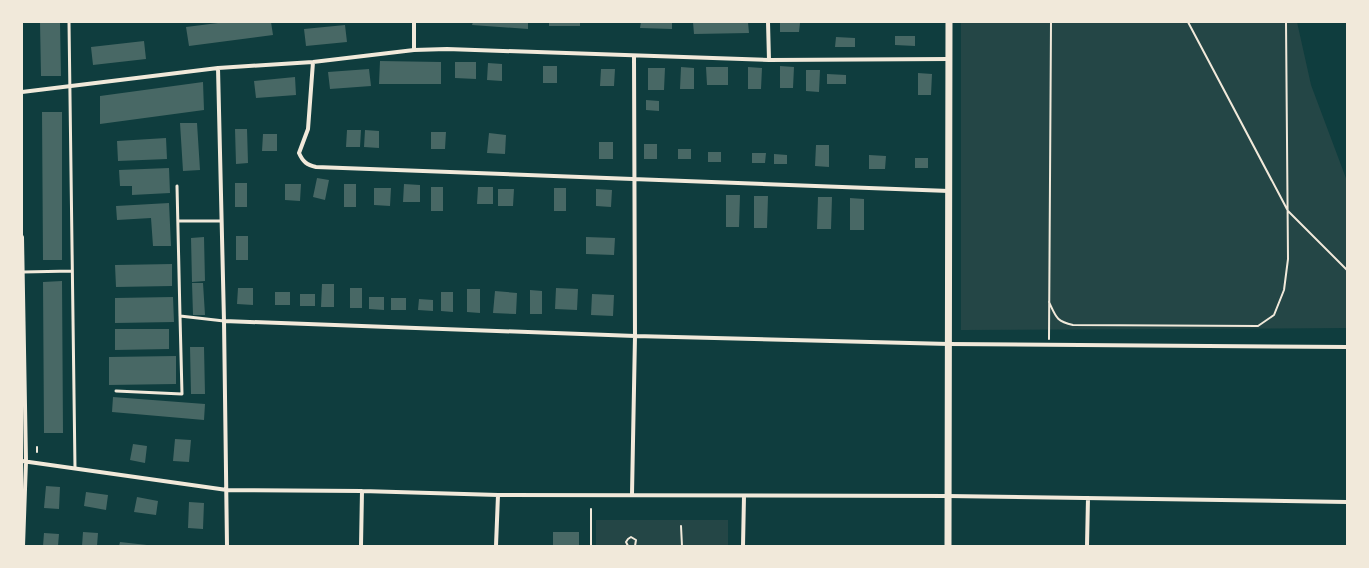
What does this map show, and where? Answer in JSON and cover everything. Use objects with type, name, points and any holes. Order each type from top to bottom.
[{"type":"street","points":[[414,22],[414,50]]},
{"type":"street","points":[[768,22],[769,60]]},
{"type":"street","points":[[948,546],[949,22]]},
{"type":"street","points":[[22,92],[218,68],[313,62],[414,50],[769,60],[949,59]]},
{"type":"street","points":[[632,494],[634,336],[634,56]]},
{"type":"street","points":[[313,62],[308,129],[299,154],[307,165],[324,168],[949,192]]},
{"type":"street","points":[[218,68],[224,321],[227,546]]},
{"type":"street","points":[[22,237],[24,461],[23,546]]},
{"type":"street","points":[[224,321],[634,336],[949,344],[1347,347]]},
{"type":"street","points":[[24,461],[227,490],[362,491],[498,495],[632,494],[744,496],[948,496],[1347,502]]},
{"type":"street","points":[[361,546],[362,491]]},
{"type":"street","points":[[496,546],[498,495]]},
{"type":"street","points":[[743,546],[744,496]]},
{"type":"street","points":[[1086,546],[1088,498]]},
{"type":"lane","points":[[69,22],[75,468]]},
{"type":"lane","points":[[116,391],[182,394],[177,186]]},
{"type":"lane","points":[[178,221],[221,221]]},
{"type":"lane","points":[[23,272],[72,271]]},
{"type":"lane","points":[[180,316],[224,321]]},
{"type":"path","points":[[1050,344],[1051,22]]},
{"type":"path","points":[[1188,22],[1288,211],[1347,270]]},
{"type":"path","points":[[1049,302],[1055,316],[1062,323],[1073,325],[1258,326],[1274,315],[1284,290],[1288,258],[1286,22]]},
{"type":"path","points":[[37,447],[37,452]]},
{"type":"path","points":[[591,509],[591,546]]},
{"type":"path","points":[[681,526],[682,546]]},
{"type":"path","points":[[628,546],[626,542],[631,537],[636,540],[635,546]]},
{"type":"shaded area","points":[[961,22],[1297,22],[1311,85],[1347,181],[1347,328],[961,330]]},
{"type":"shaded area","points":[[596,520],[728,520],[728,546],[596,546]]},
{"type":"building","points":[[40,22],[60,22],[61,76],[41,76]]},
{"type":"building","points":[[226,22],[271,22],[273,35],[189,46],[186,27]]},
{"type":"building","points":[[473,22],[528,22],[528,29],[472,25]]},
{"type":"building","points":[[549,22],[580,22],[580,26],[549,26]]},
{"type":"building","points":[[641,22],[672,22],[672,29],[640,28]]},
{"type":"building","points":[[693,22],[748,22],[749,33],[694,34]]},
{"type":"building","points":[[780,22],[800,23],[799,32],[780,32]]},
{"type":"building","points":[[345,25],[347,42],[306,46],[304,29]]},
{"type":"building","points":[[895,36],[915,36],[915,46],[895,45]]},
{"type":"building","points":[[836,37],[855,38],[855,47],[835,47]]},
{"type":"building","points":[[144,41],[146,59],[93,65],[91,47]]},
{"type":"building","points":[[380,61],[441,62],[441,84],[379,84]]},
{"type":"building","points":[[455,62],[476,62],[476,79],[455,78]]},
{"type":"building","points":[[488,63],[502,64],[502,81],[487,80]]},
{"type":"building","points":[[543,66],[557,66],[557,83],[543,83]]},
{"type":"building","points":[[780,66],[794,67],[793,88],[780,88]]},
{"type":"building","points":[[681,67],[694,68],[694,89],[680,89]]},
{"type":"building","points":[[706,67],[728,67],[728,85],[707,85]]},
{"type":"building","points":[[748,67],[762,68],[761,89],[748,89]]},
{"type":"building","points":[[648,68],[665,68],[664,90],[648,90]]},
{"type":"building","points":[[369,69],[371,86],[330,89],[328,72]]},
{"type":"building","points":[[601,69],[615,69],[614,86],[600,86]]},
{"type":"building","points":[[806,70],[820,70],[819,92],[806,91]]},
{"type":"building","points":[[918,73],[932,74],[931,95],[918,95]]},
{"type":"building","points":[[827,74],[846,75],[846,84],[827,84]]},
{"type":"building","points":[[295,77],[296,95],[256,98],[254,81]]},
{"type":"building","points":[[203,82],[204,110],[100,124],[100,96]]},
{"type":"building","points":[[646,100],[659,101],[659,111],[646,110]]},
{"type":"building","points":[[42,112],[62,112],[62,260],[43,260]]},
{"type":"building","points":[[180,123],[197,123],[200,170],[183,171]]},
{"type":"building","points":[[235,129],[247,129],[248,163],[236,164]]},
{"type":"building","points":[[347,130],[361,130],[360,147],[346,147]]},
{"type":"building","points":[[365,130],[379,131],[379,148],[364,147]]},
{"type":"building","points":[[431,132],[446,132],[445,149],[431,149]]},
{"type":"building","points":[[489,133],[506,135],[505,154],[487,153]]},
{"type":"building","points":[[263,134],[277,134],[277,151],[262,151]]},
{"type":"building","points":[[166,138],[167,159],[118,161],[117,141]]},
{"type":"building","points":[[599,142],[613,142],[613,159],[599,159]]},
{"type":"building","points":[[644,144],[657,144],[657,159],[644,159]]},
{"type":"building","points":[[816,145],[829,145],[829,167],[815,166]]},
{"type":"building","points":[[678,149],[691,149],[691,159],[678,159]]},
{"type":"building","points":[[708,152],[721,152],[721,162],[708,162]]},
{"type":"building","points":[[752,153],[766,153],[765,163],[752,163]]},
{"type":"building","points":[[774,154],[787,155],[787,164],[774,164]]},
{"type":"building","points":[[869,155],[886,156],[885,169],[869,169]]},
{"type":"building","points":[[915,158],[928,158],[928,168],[915,168]]},
{"type":"building","points":[[169,168],[170,193],[132,195],[132,186],[120,186],[119,170]]},
{"type":"building","points":[[317,178],[329,180],[325,200],[313,197]]},
{"type":"building","points":[[235,183],[247,183],[247,207],[235,207]]},
{"type":"building","points":[[285,184],[301,184],[300,201],[285,200]]},
{"type":"building","points":[[344,184],[356,184],[356,207],[344,207]]},
{"type":"building","points":[[404,184],[420,185],[420,202],[403,202]]},
{"type":"building","points":[[431,187],[443,187],[443,211],[431,211]]},
{"type":"building","points":[[478,187],[493,187],[493,204],[477,204]]},
{"type":"building","points":[[374,188],[391,188],[390,206],[374,205]]},
{"type":"building","points":[[554,188],[566,188],[566,211],[554,211]]},
{"type":"building","points":[[498,189],[514,189],[513,206],[498,206]]},
{"type":"building","points":[[596,189],[612,190],[611,207],[596,206]]},
{"type":"building","points":[[726,195],[740,195],[739,227],[726,227]]},
{"type":"building","points":[[754,196],[768,196],[767,228],[754,228]]},
{"type":"building","points":[[818,197],[832,197],[831,229],[817,229]]},
{"type":"building","points":[[850,198],[864,199],[864,230],[850,230]]},
{"type":"building","points":[[169,203],[171,246],[153,246],[151,218],[117,220],[116,206]]},
{"type":"building","points":[[236,236],[248,236],[248,260],[236,260]]},
{"type":"building","points":[[204,237],[205,281],[192,282],[191,238]]},
{"type":"building","points":[[586,237],[615,238],[614,255],[586,254]]},
{"type":"building","points":[[172,264],[172,286],[116,287],[115,265]]},
{"type":"building","points":[[62,281],[63,433],[44,433],[43,282]]},
{"type":"building","points":[[192,283],[203,283],[205,315],[193,315]]},
{"type":"building","points":[[322,284],[334,284],[334,307],[321,307]]},
{"type":"building","points":[[238,288],[253,288],[253,305],[237,304]]},
{"type":"building","points":[[350,288],[362,288],[362,308],[350,308]]},
{"type":"building","points":[[556,288],[578,289],[577,310],[555,309]]},
{"type":"building","points":[[467,289],[480,289],[480,313],[467,312]]},
{"type":"building","points":[[530,290],[542,291],[542,314],[530,314]]},
{"type":"building","points":[[495,291],[517,293],[516,314],[493,313]]},
{"type":"building","points":[[275,292],[290,292],[290,305],[275,305]]},
{"type":"building","points":[[441,292],[453,292],[453,312],[441,311]]},
{"type":"building","points":[[300,294],[315,294],[315,306],[300,306]]},
{"type":"building","points":[[592,294],[614,295],[613,316],[591,315]]},
{"type":"building","points":[[173,297],[174,322],[115,323],[115,298]]},
{"type":"building","points":[[369,297],[384,297],[384,310],[369,309]]},
{"type":"building","points":[[391,298],[406,298],[406,310],[391,310]]},
{"type":"building","points":[[419,299],[433,300],[433,311],[418,310]]},
{"type":"building","points":[[115,329],[169,329],[169,349],[115,350]]},
{"type":"building","points":[[190,347],[204,347],[205,394],[191,394]]},
{"type":"building","points":[[176,356],[176,384],[109,385],[109,357]]},
{"type":"building","points":[[113,397],[205,404],[204,420],[112,412]]},
{"type":"building","points":[[175,439],[191,440],[189,462],[173,461]]},
{"type":"building","points":[[133,444],[147,446],[145,463],[130,460]]},
{"type":"building","points":[[46,486],[60,487],[59,509],[44,508]]},
{"type":"building","points":[[86,492],[108,495],[106,510],[84,506]]},
{"type":"building","points":[[137,497],[158,501],[156,515],[134,512]]},
{"type":"building","points":[[189,502],[204,503],[203,529],[188,528]]},
{"type":"building","points":[[83,532],[98,533],[97,546],[82,546]]},
{"type":"building","points":[[553,532],[579,532],[579,546],[553,546]]},
{"type":"building","points":[[44,533],[59,534],[58,546],[43,546]]},
{"type":"building","points":[[120,542],[147,545],[147,546],[119,546]]}]
